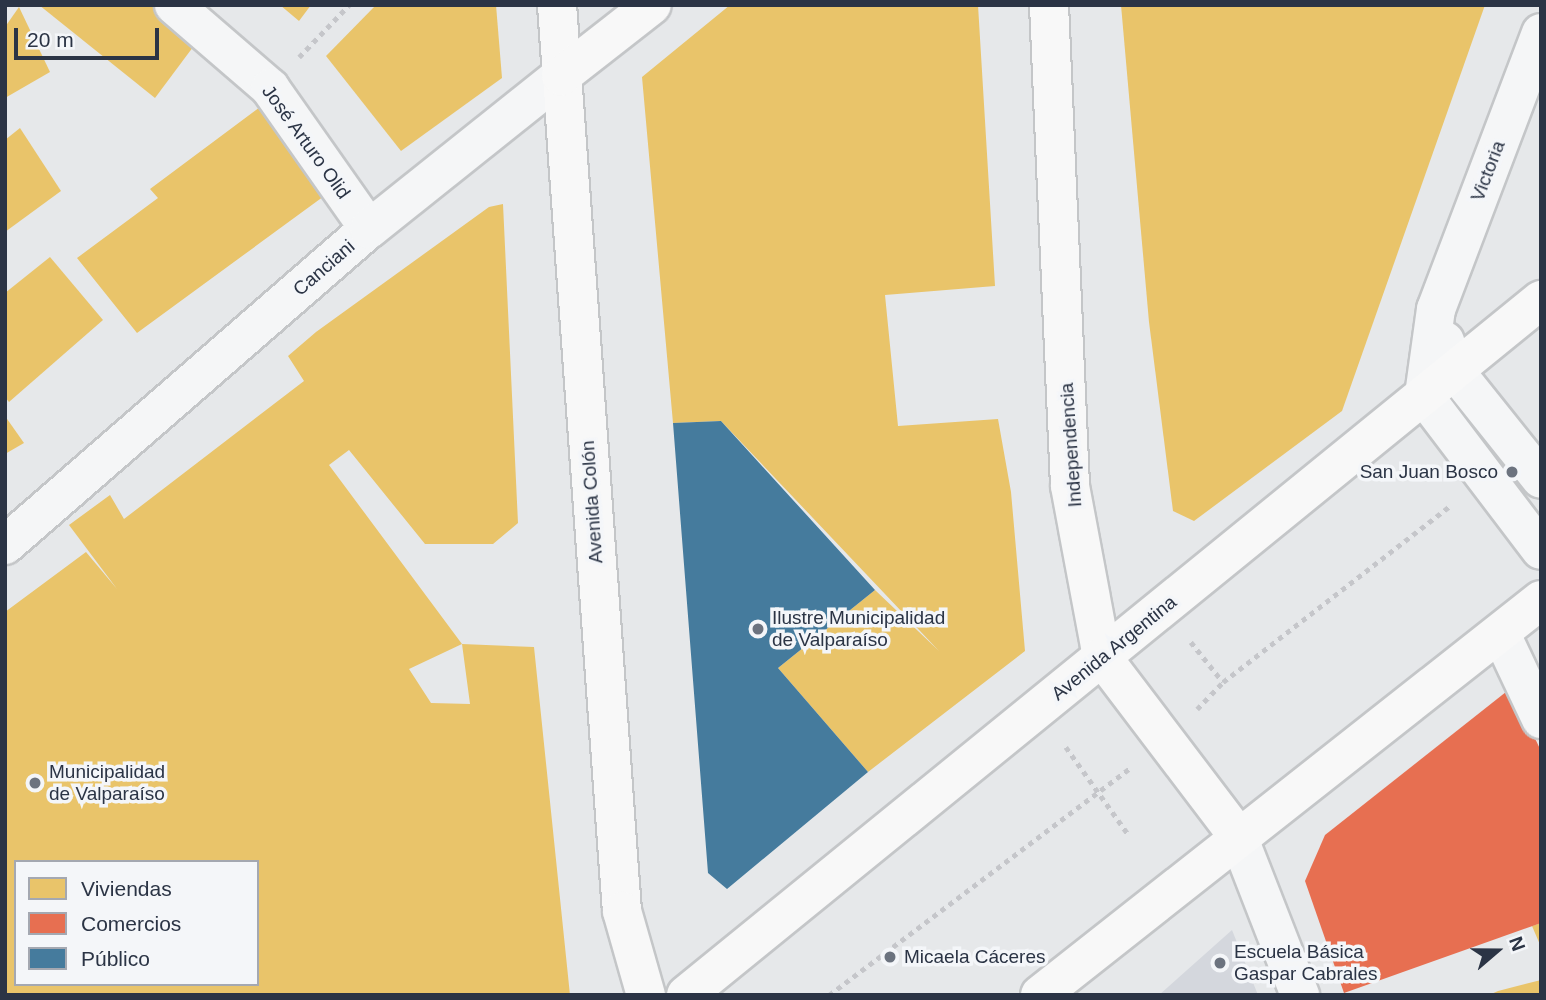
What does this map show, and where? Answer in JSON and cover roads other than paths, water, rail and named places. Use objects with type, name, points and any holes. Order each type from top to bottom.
[{"type":"main road","name":"Avenida Colón","points":[[557,5],[622,911],[646,995]]},
{"type":"main road","name":"Canciani","points":[[561,76],[652,5]]},
{"type":"main road","name":"Independencia","points":[[1049,5],[1070,486],[1102,657],[1238,836]]},
{"type":"main road","name":"Avenida Argentina","points":[[685,995],[1541,300]]},
{"type":"main road","points":[[1040,995],[1238,836],[1502,634],[1541,600]]},
{"type":"street","name":"José Arturo Olid","points":[[174,5],[270,88],[369,229]]},
{"type":"street","name":"Victoria","points":[[1424,396],[1436,309],[1541,33]]},
{"type":"street","name":"Canciani","points":[[5,545],[369,229],[561,76]]},
{"type":"street","points":[[1436,309],[1454,370],[1541,479]]},
{"type":"street","points":[[1424,396],[1541,551]]},
{"type":"street","points":[[1502,634],[1541,719]]},
{"type":"street","points":[[1238,836],[1300,995]]},
{"type":"place","name":"San Juan Bosco","points":[[1512,472]]},
{"type":"place","name":"Ilustre Municipalidad de Valparaíso","points":[[758,629]]},
{"type":"place","name":"Municipalidad de Valparaíso","points":[[35,783]]},
{"type":"place","name":"Micaela Cáceres","points":[[890,957]]},
{"type":"place","name":"Escuela Básica Gaspar Cabrales","points":[[1220,963]]}]
